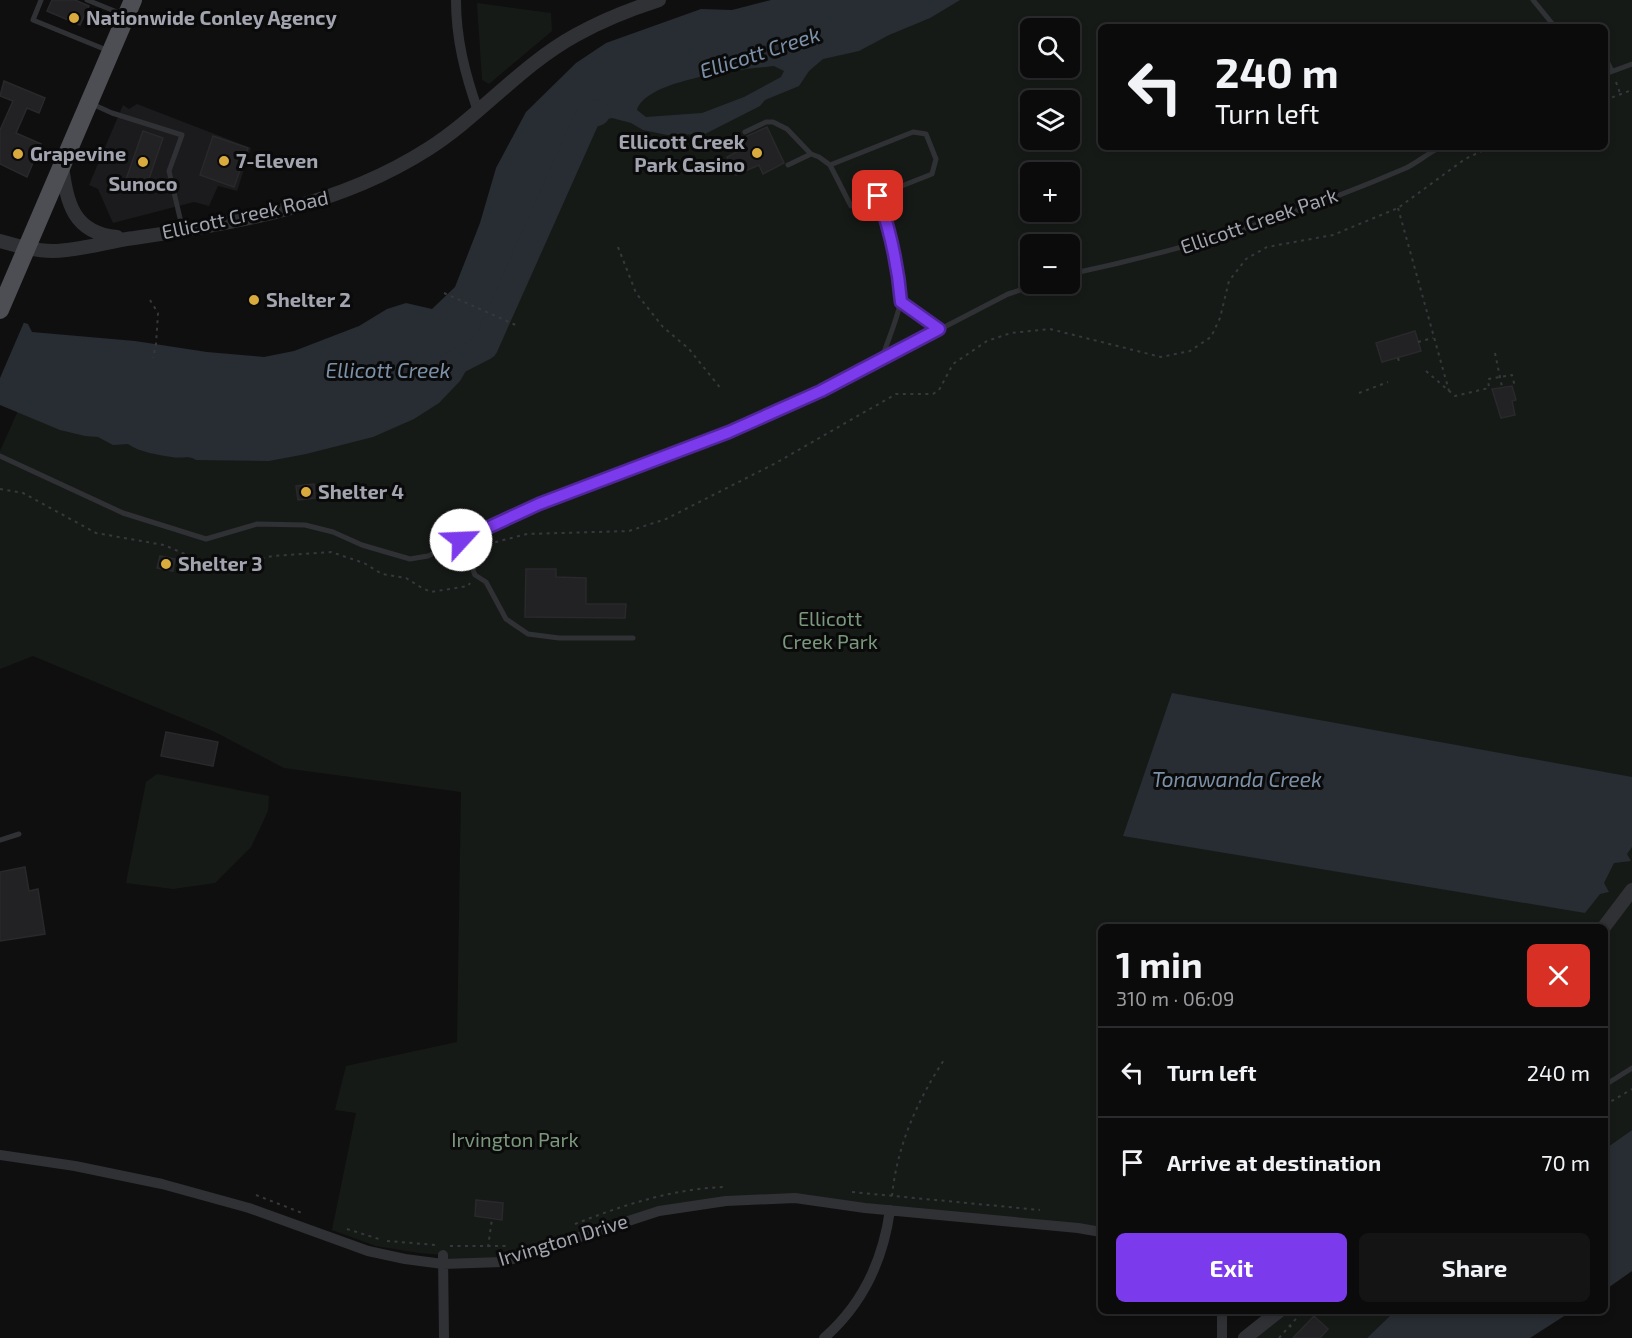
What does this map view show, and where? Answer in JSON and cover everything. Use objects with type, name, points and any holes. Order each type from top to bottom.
[{"type":"main road","points":[[2,306],[129,8]]},
{"type":"street","points":[[456,0],[459,45],[466,79],[478,111]]},
{"type":"street","name":"Ellicott Creek Road","points":[[0,241],[27,249],[55,251],[183,231],[280,211],[339,194],[401,166],[446,136],[534,64],[575,36],[640,6],[659,0]]},
{"type":"street","points":[[62,164],[65,188],[77,219],[84,226],[100,234],[134,238]]},
{"type":"street","points":[[1606,924],[1632,890]]},
{"type":"street","name":"Irvington Drive","points":[[0,1155],[75,1166],[162,1184],[249,1209],[368,1251],[405,1259],[503,1262],[659,1211],[726,1202],[795,1198],[1098,1231]]},
{"type":"street","points":[[824,1338],[837,1327],[868,1284],[887,1234],[890,1210]]},
{"type":"street","points":[[443,1259],[444,1338]]},
{"type":"street","points":[[1222,1314],[1222,1338]]},
{"type":"street","points":[[1245,1338],[1275,1314]]},
{"type":"lane","points":[[41,0],[33,20],[110,52]]},
{"type":"lane","points":[[87,0],[129,8]]},
{"type":"lane","points":[[1533,0],[1553,24]]},
{"type":"lane","points":[[1608,63],[1612,71]]},
{"type":"lane","points":[[1608,73],[1632,64]]},
{"type":"lane","points":[[88,103],[182,135],[169,171],[183,231]]},
{"type":"lane","points":[[745,132],[766,122],[773,122],[788,129],[811,154],[830,165],[851,206],[932,174],[936,159],[926,134],[913,132],[830,165]]},
{"type":"lane","name":"Ellicott Creek Park","points":[[1080,272],[1169,251],[1260,225],[1409,166],[1436,150]]},
{"type":"lane","points":[[788,165],[811,154]]},
{"type":"lane","points":[[878,196],[887,221],[899,277],[901,302],[881,361]]},
{"type":"lane","points":[[0,456],[123,513],[206,539],[256,524],[305,525],[333,532],[362,545],[410,559],[428,556],[539,504],[729,432],[821,391],[1008,294],[1020,290]]},
{"type":"lane","points":[[901,302],[939,329]]},
{"type":"lane","points":[[461,540],[475,575],[486,582],[506,619],[528,634],[559,638],[633,638]]},
{"type":"lane","points":[[0,840],[19,834]]},
{"type":"lane","points":[[1608,1083],[1632,1068]]},
{"type":"path","points":[[1608,99],[1632,90]]},
{"type":"path","points":[[1398,208],[1449,391]]},
{"type":"path","points":[[618,247],[636,293],[663,327],[689,349],[722,390]]},
{"type":"path","points":[[444,292],[518,326]]},
{"type":"path","points":[[150,300],[158,313],[153,358]]},
{"type":"path","points":[[1418,342],[1434,337]]},
{"type":"path","points":[[1495,353],[1502,387]]},
{"type":"path","points":[[1398,358],[1400,365]]},
{"type":"path","points":[[1426,371],[1455,396],[1489,390],[1488,379],[1499,376],[1512,375],[1515,387]]},
{"type":"path","points":[[1359,393],[1388,382]]},
{"type":"path","points":[[890,1210],[900,1152],[912,1117],[928,1083],[944,1060]]},
{"type":"path","points":[[1608,1103],[1632,1089]]},
{"type":"path","points":[[488,1247],[492,1219]]},
{"type":"path","points":[[1279,1338],[1300,1314]]},
{"type":"shaded area","points":[[137,104],[251,148],[237,191],[218,186],[209,206],[194,202],[113,223],[98,189],[89,185],[123,105],[129,109]]},
{"type":"green space","name":"Ellicott Creek Park","points":[[954,0],[1632,0],[1632,1130],[1608,1147],[1608,924],[1098,924],[1098,1232],[795,1198],[659,1211],[503,1262],[443,1264],[444,1255],[376,1246],[332,1230],[356,1113],[335,1110],[346,1066],[457,1042],[461,792],[284,768],[213,731],[33,656],[0,669],[0,451],[39,364],[320,431],[485,347],[588,116],[774,44]]},
{"type":"green space","points":[[477,3],[551,13],[552,31],[489,84],[482,80]]},
{"type":"green space","points":[[157,774],[269,796],[268,811],[251,847],[215,883],[173,889],[126,883],[146,782]]},
{"type":"green space","points":[[1276,1314],[1392,1314],[1367,1338],[1248,1338]]},
{"type":"water","name":"Ellicott Creek","points":[[771,0],[960,0],[930,18],[889,35],[859,51],[823,59],[809,71],[799,86],[765,100],[760,106],[705,134],[667,135],[643,130],[631,123],[612,118],[600,121],[573,142],[556,165],[537,214],[541,227],[521,277],[460,381],[439,403],[414,419],[373,437],[269,461],[196,460],[149,453],[128,444],[113,445],[98,437],[60,430],[0,405],[0,315],[28,324],[32,332],[135,341],[207,352],[264,357],[294,351],[359,326],[387,309],[406,303],[432,309],[455,287],[480,223],[496,168],[526,112],[576,63],[606,43],[701,9],[732,10]],"holes":[[[774,66],[784,71],[781,77],[744,97],[702,113],[646,117],[637,110],[644,99],[658,90],[677,83],[720,73]]]},
{"type":"water","name":"Tonawanda Creek","points":[[1172,693],[1632,777],[1632,847],[1627,854],[1631,861],[1614,863],[1604,883],[1609,892],[1600,894],[1585,913],[1123,836]]},
{"type":"water","points":[[1632,1130],[1632,1271],[1608,1288],[1608,1147]]},
{"type":"water","points":[[1392,1314],[1567,1314],[1530,1338],[1367,1338]]},
{"type":"pier","points":[[0,312],[25,320],[0,378]]},
{"type":"building","name":"Nationwide Conley Agency","points":[[52,0],[75,0],[89,6],[80,25],[47,11]]},
{"type":"building","name":"Grapevine","points":[[4,81],[45,98],[39,113],[27,108],[16,133],[41,144],[27,177],[0,164],[0,130],[13,101],[0,96]]},
{"type":"building","name":"Ellicott Creek Park Casino","points":[[767,127],[784,163],[763,174],[759,165],[736,175],[727,157],[742,149],[740,144],[747,140],[745,137]]},
{"type":"building","name":"Sunoco","points":[[143,131],[163,138],[144,193],[124,185]]},
{"type":"building","name":"7-Eleven","points":[[213,136],[248,148],[234,187],[200,175]]},
{"type":"building","points":[[1415,331],[1421,351],[1382,362],[1376,343]]},
{"type":"building","points":[[1512,386],[1516,400],[1512,401],[1515,415],[1501,418],[1492,389]]},
{"type":"building","name":"Shelter 4","points":[[314,484],[315,498],[298,500],[296,486]]},
{"type":"building","name":"Shelter 3","points":[[160,556],[175,559],[173,571],[157,568]]},
{"type":"building","points":[[526,569],[556,569],[556,577],[586,578],[586,604],[626,604],[625,618],[525,617]]},
{"type":"building","points":[[166,732],[218,742],[213,766],[161,756]]},
{"type":"building","points":[[25,867],[29,891],[38,889],[45,934],[0,941],[0,872]]},
{"type":"building","points":[[476,1200],[503,1203],[502,1220],[475,1216]]},
{"type":"building","points":[[1314,1316],[1328,1329],[1320,1338],[1293,1338]]},
{"type":"waterway","name":"Ellicott Creek","points":[[450,365],[485,347],[588,116],[597,113]]},
{"type":"place","name":"Nationwide Conley Agency","points":[[74,18]]},
{"type":"place","name":"Ellicott Creek Park Casino","points":[[757,153]]},
{"type":"place","name":"Grapevine","points":[[18,154]]},
{"type":"place","name":"7-Eleven","points":[[224,161]]},
{"type":"place","name":"Sunoco","points":[[143,162]]},
{"type":"place","name":"Shelter 2","points":[[254,300]]},
{"type":"place","name":"Shelter 4","points":[[306,492]]},
{"type":"place","name":"Shelter 3","points":[[166,564]]},
{"type":"route","points":[[461,540],[539,504],[729,432],[821,391],[939,329],[901,302],[899,277],[887,221],[878,196]]},
{"type":"park label","name":"Irvington Park","points":[[515,1140]]}]
